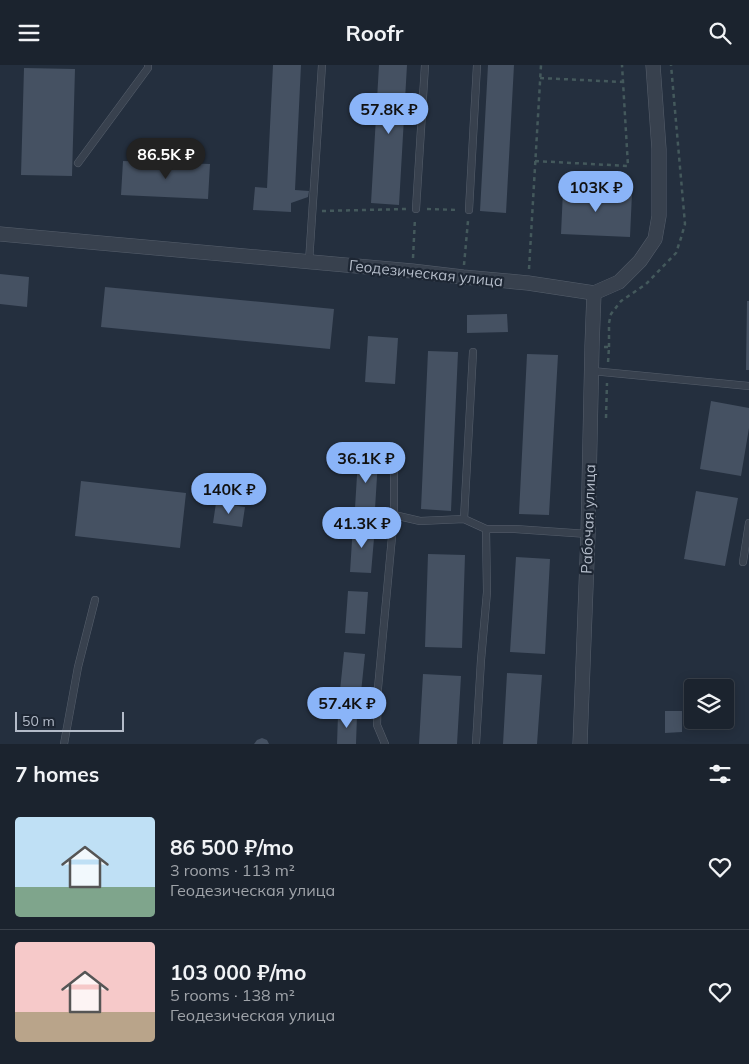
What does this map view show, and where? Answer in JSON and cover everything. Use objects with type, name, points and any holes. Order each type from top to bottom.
[{"type":"street","points":[[594,293],[619,282],[640,261],[655,239],[659,216],[659,168],[654,65]]},
{"type":"street","name":"Геодезическая улица","points":[[0,234],[412,271],[528,283],[594,293]]},
{"type":"street","name":"Рабочая улица","points":[[580,744],[594,293]]},
{"type":"lane","points":[[78,163],[148,68],[148,65]]},
{"type":"lane","points":[[309,262],[322,65]]},
{"type":"lane","points":[[416,209],[425,65]]},
{"type":"lane","points":[[469,210],[477,65]]},
{"type":"lane","points":[[464,519],[473,352]]},
{"type":"lane","points":[[592,371],[749,386]]},
{"type":"lane","points":[[385,744],[377,725],[378,687],[394,515],[394,472]]},
{"type":"lane","points":[[394,515],[420,521],[464,519],[486,529],[588,534]]},
{"type":"lane","points":[[743,562],[749,523]]},
{"type":"lane","points":[[476,744],[488,592],[486,529]]},
{"type":"lane","points":[[64,744],[78,667],[95,600]]},
{"type":"path","points":[[528,283],[541,65]]},
{"type":"path","points":[[535,161],[628,165],[622,65]]},
{"type":"path","points":[[540,78],[623,82]]},
{"type":"path","points":[[412,271],[416,209]]},
{"type":"building","points":[[273,65],[301,65],[295,190],[309,191],[308,197],[291,203],[291,212],[253,210],[255,187],[267,188]]},
{"type":"building","points":[[379,65],[407,65],[399,205],[371,203]]},
{"type":"building","points":[[488,65],[514,65],[506,213],[480,211]]},
{"type":"building","points":[[24,68],[75,69],[72,176],[21,175]]},
{"type":"building","points":[[123,161],[210,164],[208,199],[121,195]]},
{"type":"building","points":[[563,190],[632,193],[630,237],[561,234]]},
{"type":"building","points":[[0,274],[29,277],[27,307],[0,304]]},
{"type":"building","points":[[105,287],[334,309],[330,349],[101,327]]},
{"type":"building","points":[[747,301],[749,301],[749,370],[746,370]]},
{"type":"building","points":[[507,314],[508,332],[467,333],[467,315]]},
{"type":"building","points":[[368,336],[398,338],[395,384],[365,382]]},
{"type":"building","points":[[428,351],[458,352],[451,511],[421,509]]},
{"type":"building","points":[[527,354],[558,355],[549,515],[519,514]]},
{"type":"building","points":[[711,401],[749,408],[749,428],[741,476],[700,469]]},
{"type":"building","points":[[358,459],[378,460],[375,509],[355,508]]},
{"type":"building","points":[[81,481],[186,493],[180,548],[75,536]]},
{"type":"building","points":[[696,491],[738,498],[725,566],[684,559]]},
{"type":"building","points":[[216,503],[245,507],[242,527],[213,523]]},
{"type":"building","points":[[353,525],[375,527],[371,573],[350,572]]},
{"type":"building","points":[[428,554],[465,555],[462,648],[425,647]]},
{"type":"building","points":[[516,557],[550,559],[545,654],[510,652]]},
{"type":"building","points":[[348,591],[368,592],[365,634],[345,633]]},
{"type":"building","points":[[344,652],[365,654],[360,702],[339,700]]},
{"type":"building","points":[[507,673],[542,675],[537,744],[503,744]]},
{"type":"building","points":[[423,674],[461,676],[457,744],[419,744]]},
{"type":"building","points":[[665,711],[682,711],[682,732],[665,733]]},
{"type":"building","points":[[338,715],[357,715],[356,744],[337,744]]},
{"type":"building","points":[[262,738],[267,740],[269,744],[254,744],[257,740]]}]
